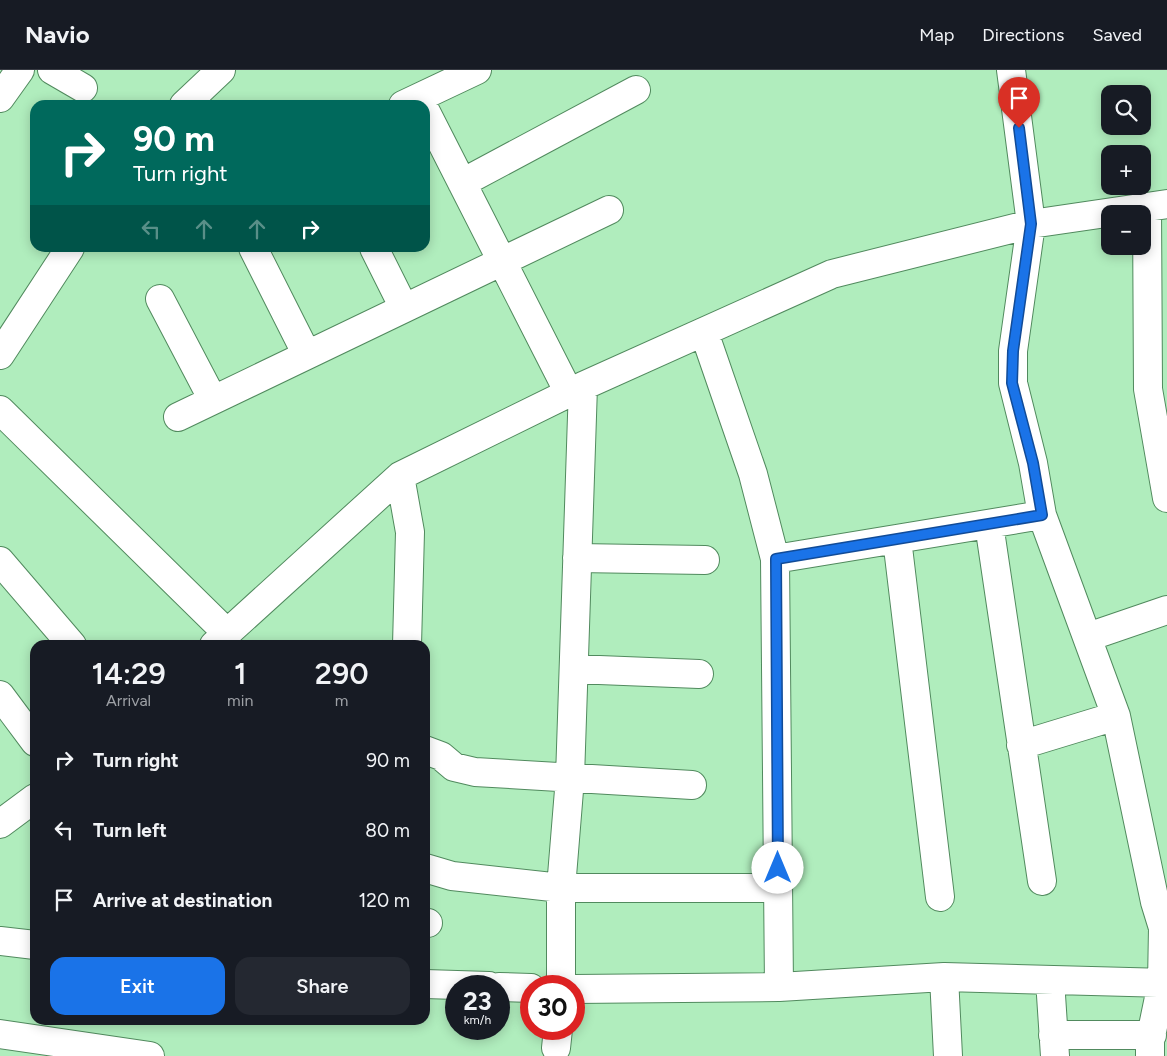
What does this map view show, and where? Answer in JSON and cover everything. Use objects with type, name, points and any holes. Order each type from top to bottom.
[{"type":"street","points":[[0,98],[20,70]]},
{"type":"street","points":[[52,70],[83,88]]},
{"type":"street","points":[[189,100],[221,70]]},
{"type":"street","points":[[424,100],[477,70]]},
{"type":"street","points":[[1011,70],[1031,224],[1013,351],[1012,383],[1033,463],[1042,515],[1116,716],[1154,902],[1163,928],[1164,983],[1151,1046],[1054,1046],[1050,980]]},
{"type":"street","points":[[462,182],[636,90]]},
{"type":"street","points":[[430,127],[462,182],[502,262],[576,390],[577,558],[570,778],[561,888],[561,975]]},
{"type":"street","points":[[0,410],[221,639],[400,476],[576,390],[832,274],[1031,224],[1157,205],[1148,389],[1167,498]]},
{"type":"street","points":[[178,417],[609,210]]},
{"type":"street","points":[[0,355],[67,252]]},
{"type":"street","points":[[256,252],[307,355]]},
{"type":"street","points":[[376,252],[404,308]]},
{"type":"street","points":[[160,298],[213,400]]},
{"type":"street","points":[[704,332],[753,474],[776,559],[778,987]]},
{"type":"street","points":[[400,476],[410,532],[407,640]]},
{"type":"street","points":[[776,559],[1042,515]]},
{"type":"street","points":[[989,524],[1042,881]]},
{"type":"street","points":[[897,539],[940,897]]},
{"type":"street","points":[[577,558],[705,560]]},
{"type":"street","points":[[0,562],[68,640]]},
{"type":"street","points":[[1088,637],[1167,610]]},
{"type":"street","points":[[574,669],[699,674]]},
{"type":"street","points":[[0,695],[30,735]]},
{"type":"street","points":[[1022,745],[1116,716]]},
{"type":"street","points":[[430,752],[441,756],[454,767],[475,772],[692,785]]},
{"type":"street","points":[[16,820],[30,804]]},
{"type":"street","points":[[430,869],[452,876],[561,888],[778,888]]},
{"type":"street","points":[[0,941],[30,944]]},
{"type":"street","points":[[585,989],[778,987],[944,977],[1164,983]]},
{"type":"street","points":[[944,977],[948,1056]]},
{"type":"street","points":[[430,984],[445,985]]},
{"type":"street","points":[[0,1034],[150,1056]]},
{"type":"route","points":[[778,868],[776,559],[1042,515],[1033,463],[1012,383],[1013,351],[1031,224],[1019,128]]}]
